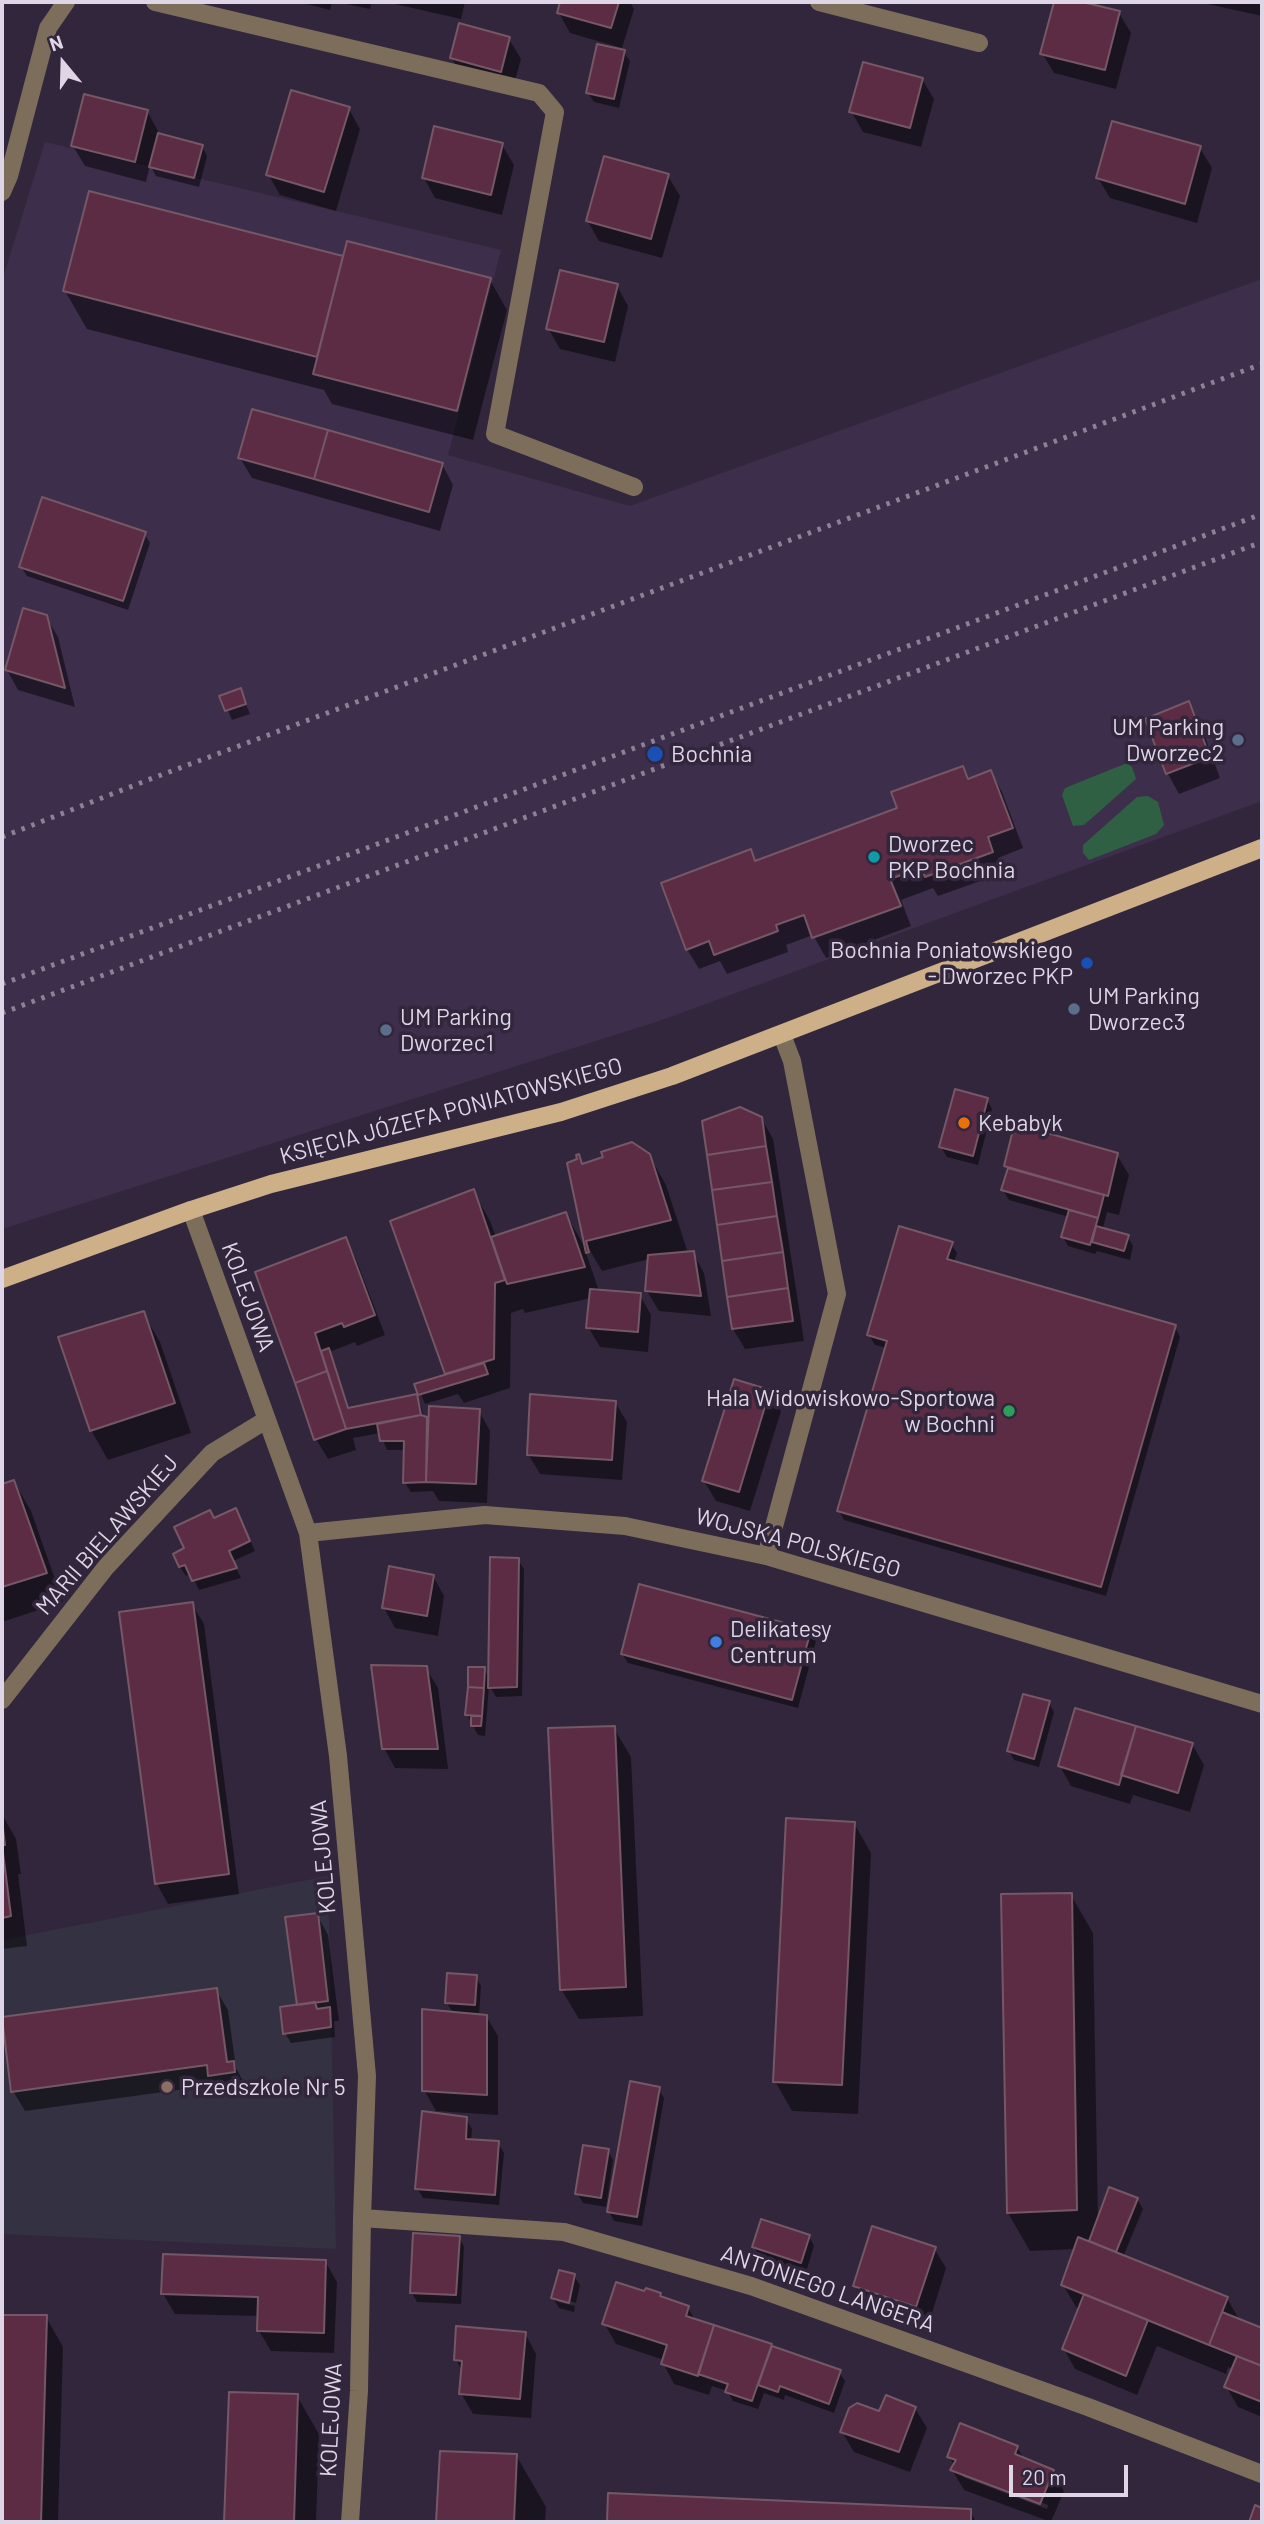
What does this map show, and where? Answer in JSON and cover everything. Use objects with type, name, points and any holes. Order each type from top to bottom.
[{"type":"main road","name":"KSIĘCIA JÓZEFA PONIATOWSKIEGO","points":[[2,1279],[191,1210],[271,1184],[561,1112],[672,1076],[1262,848]]},
{"type":"street","points":[[2,192],[9,176],[48,28],[65,2]]},
{"type":"street","points":[[155,2],[539,93],[555,112],[495,434],[634,487]]},
{"type":"street","points":[[819,2],[979,43]]},
{"type":"street","points":[[766,1556],[837,1294],[792,1062],[782,1035]]},
{"type":"street","name":"KOLEJOWA","points":[[191,1210],[308,1533],[338,1756],[368,2076],[359,2391],[350,2522]]},
{"type":"street","name":"MARII BIELAWSKIEJ","points":[[2,1700],[106,1567],[212,1453],[266,1420]]},
{"type":"street","name":"WOJSKA POLSKIEGO","points":[[308,1533],[485,1515],[625,1526],[766,1556],[1262,1704]]},
{"type":"street","name":"ANTONIEGO LANGERA","points":[[362,2218],[564,2232],[751,2286],[1088,2407],[1262,2473]]},
{"type":"shaded area","points":[[45,142],[501,250],[448,455],[630,506],[1262,279],[1262,801],[659,1021],[2,1229],[2,281]]},
{"type":"shaded area","name":"Przedszkole Nr 5","points":[[328,1876],[336,2249],[2,2234],[2,1940]]},
{"type":"green space","points":[[1127,763],[1132,767],[1136,779],[1084,825],[1073,826],[1062,795],[1065,788]]},
{"type":"green space","points":[[1148,796],[1158,802],[1164,825],[1156,834],[1089,860],[1083,853],[1083,845],[1137,797]]},
{"type":"building","points":[[560,2],[619,2],[611,28],[557,13]]},
{"type":"building","points":[[1054,2],[1082,2],[1120,11],[1105,70],[1040,54]]},
{"type":"building","points":[[459,23],[510,37],[501,72],[450,58]]},
{"type":"building","points":[[597,44],[625,50],[614,99],[586,93]]},
{"type":"building","points":[[863,62],[923,78],[910,128],[849,112]]},
{"type":"building","points":[[291,90],[350,107],[324,192],[266,175]]},
{"type":"building","points":[[84,94],[148,110],[135,162],[71,146]]},
{"type":"building","points":[[1112,121],[1201,146],[1185,204],[1096,178]]},
{"type":"building","points":[[434,126],[503,143],[491,195],[422,178]]},
{"type":"building","points":[[158,133],[203,145],[194,178],[149,167]]},
{"type":"building","points":[[604,156],[669,174],[651,239],[586,221]]},
{"type":"building","points":[[89,191],[343,256],[317,357],[63,291]]},
{"type":"building","points":[[347,241],[491,278],[457,411],[313,374]]},
{"type":"building","points":[[560,270],[618,284],[604,342],[546,329]]},
{"type":"building","points":[[252,409],[328,430],[314,479],[238,458]]},
{"type":"building","points":[[328,430],[443,463],[429,512],[314,479]]},
{"type":"building","points":[[42,497],[146,532],[123,601],[19,567]]},
{"type":"building","points":[[23,608],[47,615],[65,688],[5,670]]},
{"type":"building","points":[[241,688],[246,704],[225,711],[219,696]]},
{"type":"building","points":[[1189,701],[1210,757],[1166,774],[1145,719]]},
{"type":"building","name":"Dworzec PKP Bochnia","points":[[963,766],[968,779],[991,770],[1013,828],[988,837],[993,852],[925,877],[921,868],[890,879],[901,906],[812,938],[804,915],[776,925],[778,931],[714,955],[709,941],[686,950],[661,883],[751,849],[755,861],[897,808],[891,792]]},
{"type":"building","name":"Kebabyk","points":[[955,1089],[988,1098],[973,1156],[939,1147]]},
{"type":"building","points":[[740,1107],[762,1117],[766,1146],[707,1155],[702,1121]]},
{"type":"building","points":[[1026,1127],[1118,1153],[1108,1196],[1004,1166],[1012,1134]]},
{"type":"building","points":[[632,1142],[650,1154],[671,1220],[586,1241],[589,1252],[586,1253],[567,1163],[577,1159],[576,1155],[579,1154],[582,1164],[603,1157],[601,1152]]},
{"type":"building","points":[[766,1146],[772,1182],[712,1190],[707,1155]]},
{"type":"building","points":[[1008,1168],[1104,1195],[1098,1218],[1001,1190]]},
{"type":"building","points":[[772,1182],[777,1216],[717,1225],[712,1190]]},
{"type":"building","points":[[474,1189],[505,1280],[495,1283],[494,1359],[445,1374],[390,1221]]},
{"type":"building","points":[[1069,1210],[1098,1218],[1090,1245],[1061,1237]]},
{"type":"building","points":[[566,1212],[585,1267],[507,1284],[491,1237]]},
{"type":"building","points":[[777,1216],[783,1252],[722,1261],[717,1225]]},
{"type":"building","name":"Hala Widowiskowo-Sportowa w Bochni","points":[[899,1226],[953,1242],[947,1259],[1176,1325],[1101,1587],[837,1511],[887,1341],[867,1335]]},
{"type":"building","points":[[1096,1226],[1129,1235],[1124,1251],[1092,1242]]},
{"type":"building","points":[[346,1237],[375,1315],[344,1327],[342,1323],[315,1333],[327,1371],[295,1383],[255,1272]]},
{"type":"building","points":[[694,1251],[701,1296],[645,1291],[648,1255]]},
{"type":"building","points":[[783,1252],[788,1288],[727,1297],[722,1261]]},
{"type":"building","points":[[788,1288],[793,1321],[732,1329],[727,1297]]},
{"type":"building","points":[[590,1289],[641,1293],[638,1332],[586,1328]]},
{"type":"building","points":[[144,1311],[175,1403],[90,1431],[58,1337]]},
{"type":"building","points":[[329,1348],[348,1408],[417,1394],[421,1415],[346,1429],[321,1351]]},
{"type":"building","points":[[484,1363],[488,1374],[418,1395],[414,1384]]},
{"type":"building","points":[[327,1371],[346,1429],[314,1440],[295,1383]]},
{"type":"building","points":[[734,1379],[770,1390],[739,1492],[702,1481]]},
{"type":"building","points":[[530,1394],[616,1401],[612,1460],[527,1455]]},
{"type":"building","points":[[429,1406],[480,1409],[476,1484],[426,1482]]},
{"type":"building","points":[[421,1415],[427,1417],[426,1482],[403,1483],[404,1441],[380,1441],[377,1424]]},
{"type":"building","points":[[14,1480],[47,1573],[2,1587],[2,1484]]},
{"type":"building","points":[[236,1508],[250,1541],[229,1551],[237,1568],[192,1581],[185,1565],[179,1567],[173,1554],[184,1548],[174,1527],[210,1510],[214,1518]]},
{"type":"building","points":[[490,1557],[519,1558],[517,1687],[488,1688]]},
{"type":"building","points":[[389,1566],[434,1575],[427,1616],[382,1608]]},
{"type":"building","name":"Delikatesy Centrum","points":[[639,1584],[811,1630],[792,1700],[621,1654]]},
{"type":"building","points":[[193,1602],[229,1874],[155,1884],[119,1612]]},
{"type":"building","points":[[371,1665],[427,1666],[438,1749],[382,1749]]},
{"type":"building","points":[[468,1667],[485,1667],[484,1688],[468,1687]]},
{"type":"building","points":[[468,1687],[484,1688],[482,1716],[465,1715]]},
{"type":"building","points":[[1023,1694],[1050,1701],[1034,1759],[1007,1751]]},
{"type":"building","points":[[1075,1708],[1136,1726],[1119,1785],[1058,1766]]},
{"type":"building","points":[[471,1716],[482,1716],[481,1726],[471,1726]]},
{"type":"building","points":[[615,1726],[626,1987],[560,1990],[548,1728]]},
{"type":"building","points":[[1136,1726],[1193,1743],[1178,1793],[1121,1775]]},
{"type":"building","points":[[786,1818],[855,1822],[842,2085],[773,2082]]},
{"type":"building","points":[[2,1820],[5,1845],[2,1845]]},
{"type":"building","points":[[2,1845],[11,1916],[2,1918]]},
{"type":"building","points":[[1072,1893],[1077,2210],[1007,2213],[1001,1894]]},
{"type":"building","points":[[318,1913],[328,2001],[297,2005],[285,1917]]},
{"type":"building","points":[[447,1973],[477,1975],[475,2005],[445,2003]]},
{"type":"building","points":[[217,1988],[227,2062],[234,2061],[235,2072],[208,2076],[207,2065],[11,2092],[2,2017]]},
{"type":"building","points":[[315,2002],[317,2009],[330,2007],[331,2027],[283,2034],[280,2007]]},
{"type":"building","points":[[422,2009],[487,2015],[487,2095],[422,2091]]},
{"type":"building","points":[[630,2081],[660,2087],[637,2217],[607,2212]]},
{"type":"building","points":[[422,2111],[467,2117],[466,2139],[499,2141],[495,2195],[415,2189]]},
{"type":"building","points":[[583,2145],[609,2149],[601,2198],[575,2194]]},
{"type":"building","points":[[1109,2187],[1138,2198],[1116,2252],[1089,2241]]},
{"type":"building","points":[[761,2219],[810,2235],[801,2263],[752,2247]]},
{"type":"building","points":[[872,2226],[936,2247],[916,2307],[853,2286]]},
{"type":"building","points":[[413,2233],[460,2236],[456,2295],[410,2293]]},
{"type":"building","points":[[1078,2237],[1228,2297],[1209,2345],[1061,2285]]},
{"type":"building","points":[[163,2254],[326,2260],[324,2333],[257,2331],[258,2297],[161,2294]]},
{"type":"building","points":[[559,2270],[575,2274],[569,2303],[551,2298]]},
{"type":"building","points":[[616,2282],[661,2293],[660,2296],[689,2306],[686,2316],[714,2325],[698,2376],[661,2364],[667,2345],[602,2324]]},
{"type":"building","points":[[1084,2294],[1148,2320],[1126,2376],[1062,2349]]},
{"type":"building","points":[[1222,2312],[1262,2328],[1262,2366],[1209,2345]]},
{"type":"building","points":[[2,2315],[47,2315],[41,2522],[2,2522]]},
{"type":"building","points":[[714,2325],[772,2344],[752,2401],[725,2392],[728,2384],[698,2374]]},
{"type":"building","points":[[456,2326],[526,2332],[520,2399],[459,2394],[462,2361],[454,2360]]},
{"type":"building","points":[[772,2346],[841,2370],[829,2404],[780,2386],[778,2392],[758,2385]]},
{"type":"building","points":[[1237,2356],[1262,2366],[1262,2402],[1224,2387]]},
{"type":"building","points":[[229,2392],[298,2394],[294,2522],[224,2522]]},
{"type":"building","points":[[886,2395],[916,2407],[899,2452],[840,2432],[849,2408],[857,2403],[879,2411]]},
{"type":"building","points":[[960,2423],[1018,2446],[1015,2454],[1054,2470],[1040,2504],[950,2470],[956,2460],[947,2457]]},
{"type":"building","points":[[440,2451],[517,2454],[514,2522],[436,2522]]},
{"type":"building","points":[[608,2493],[971,2509],[971,2522],[607,2522]]},
{"type":"building","points":[[1255,2505],[1262,2508],[1262,2522],[1249,2522]]},
{"type":"railway","points":[[2,837],[153,778],[1262,364]]},
{"type":"railway","points":[[2,984],[1262,514]]},
{"type":"railway","points":[[2,1013],[1262,542]]},
{"type":"place","name":"UM Parking Dworzec2","points":[[1238,740]]},
{"type":"place","name":"Bochnia","points":[[655,754]]},
{"type":"place","name":"Dworzec PKP Bochnia","points":[[874,857]]},
{"type":"place","name":"Bochnia Poniatowskiego - Dworzec PKP","points":[[1087,963]]},
{"type":"place","name":"UM Parking Dworzec3","points":[[1074,1009]]},
{"type":"place","name":"UM Parking Dworzec1","points":[[386,1030]]},
{"type":"place","name":"Kebabyk","points":[[964,1123]]},
{"type":"place","name":"Hala Widowiskowo-Sportowa w Bochni","points":[[1009,1411]]},
{"type":"place","name":"Delikatesy Centrum","points":[[716,1642]]},
{"type":"place","name":"Przedszkole Nr 5","points":[[167,2087]]}]
